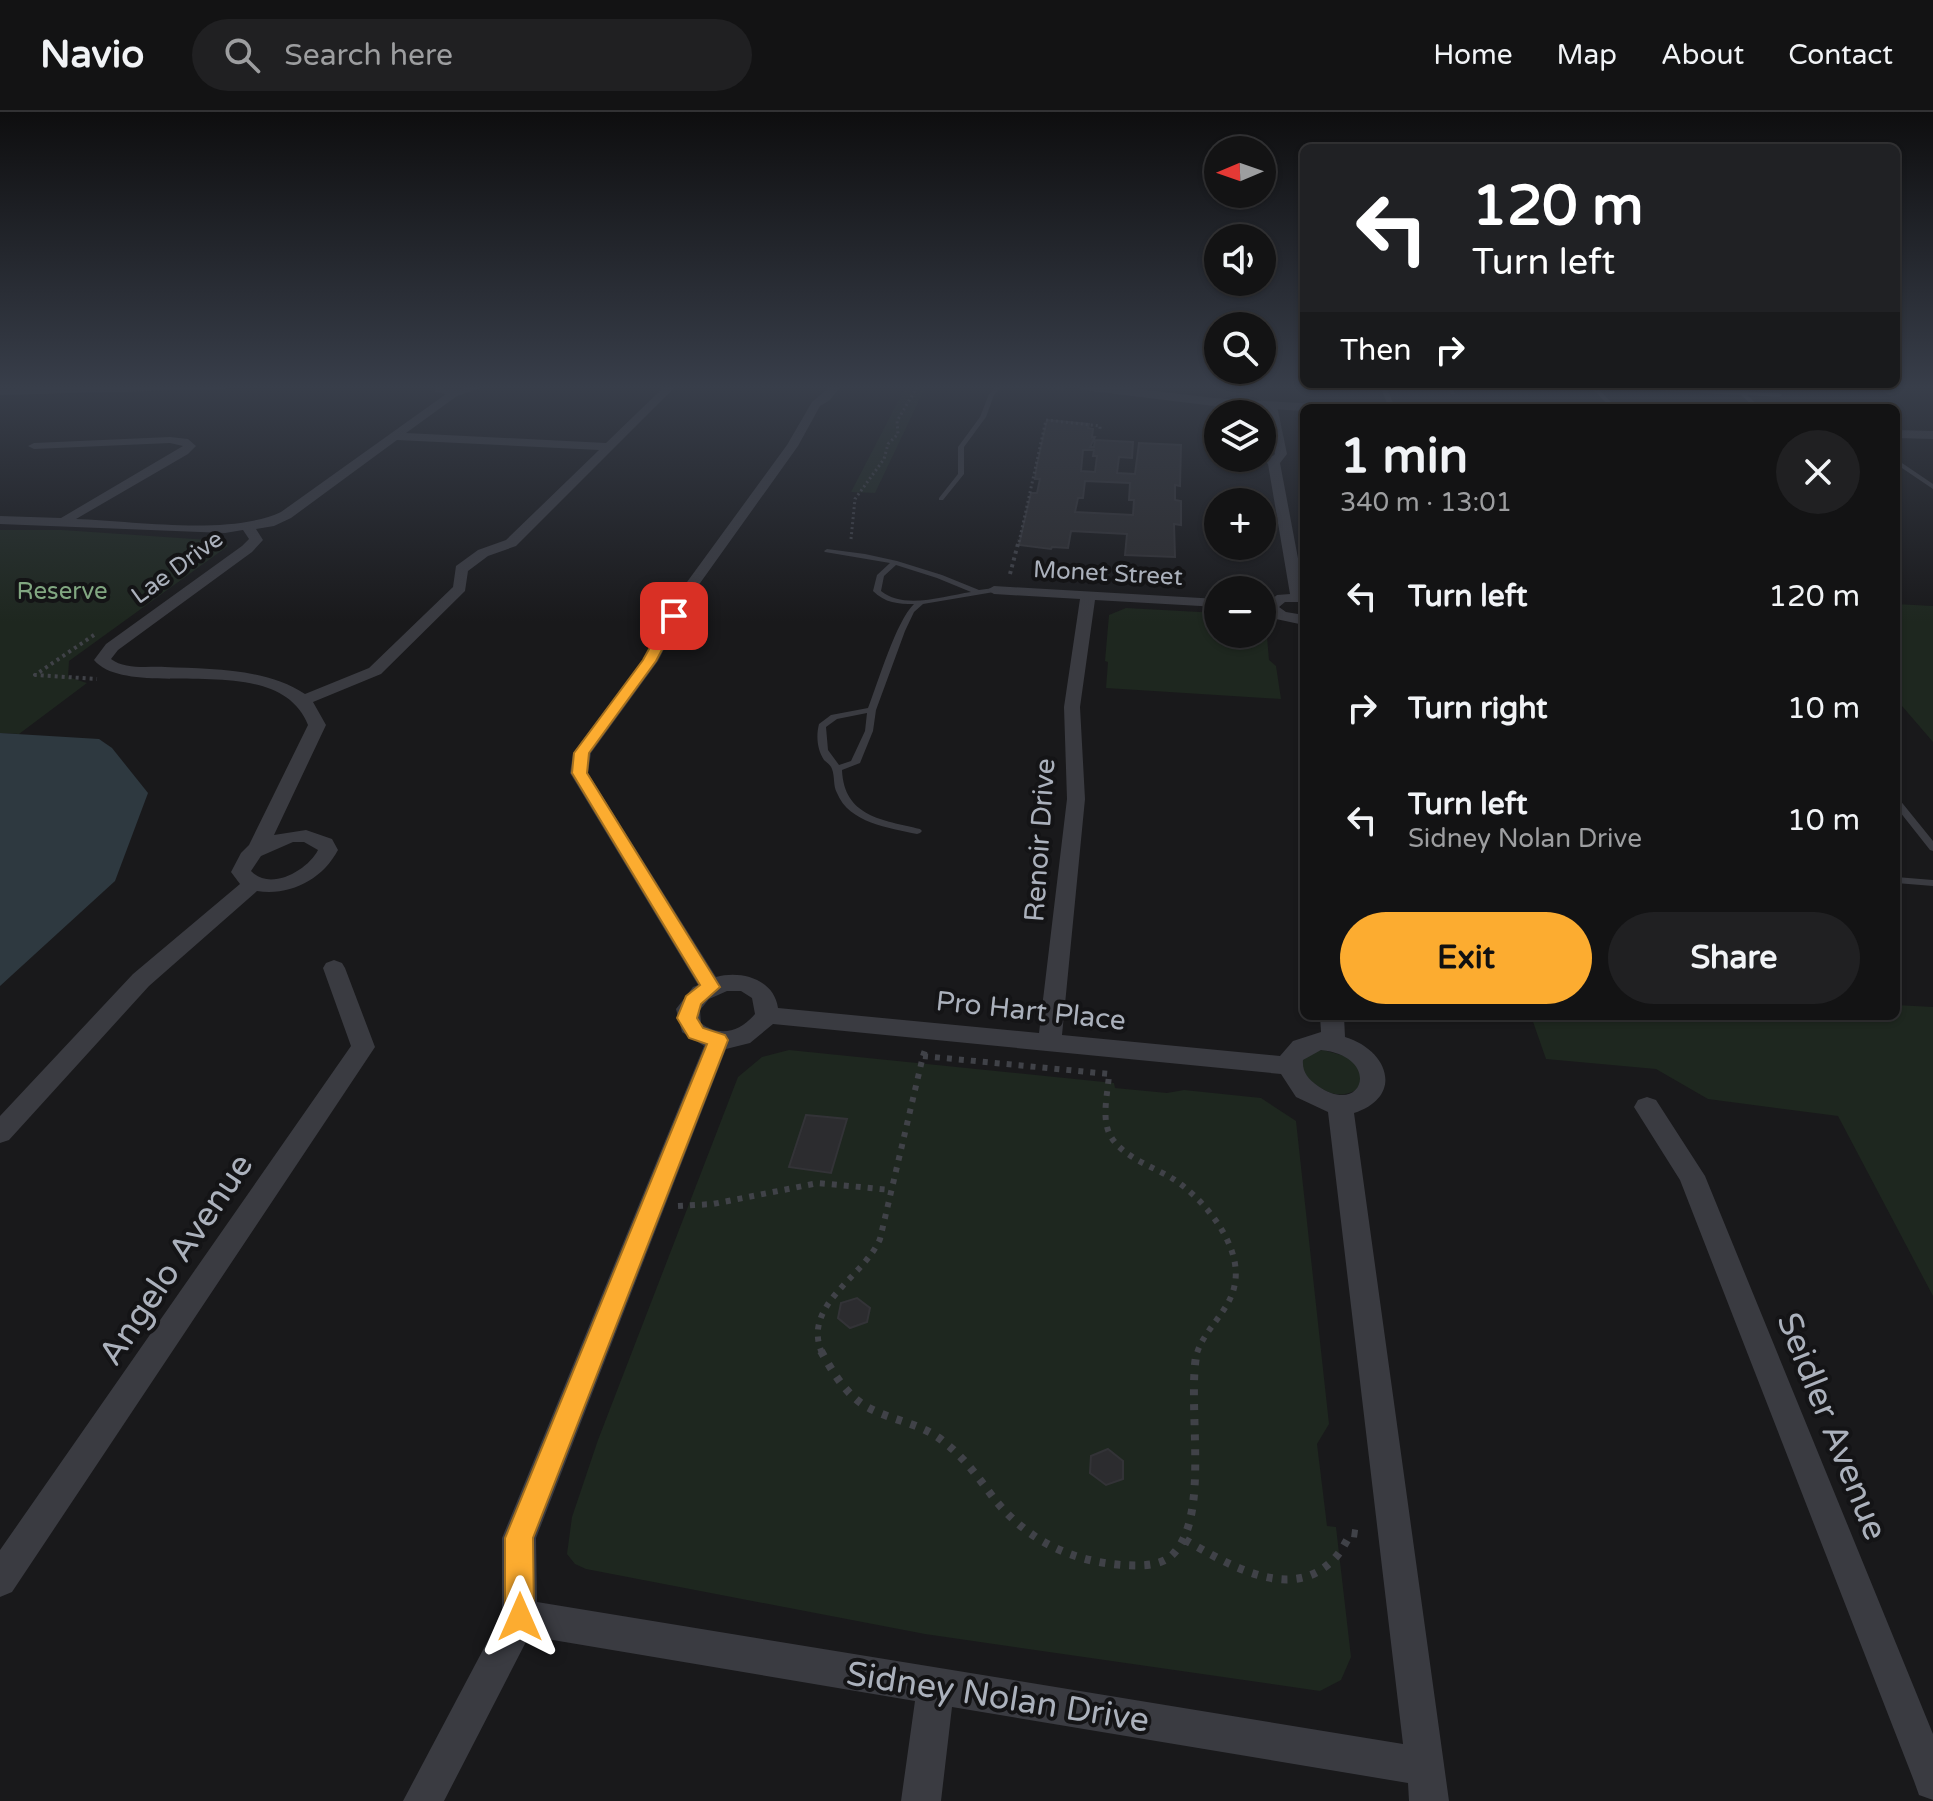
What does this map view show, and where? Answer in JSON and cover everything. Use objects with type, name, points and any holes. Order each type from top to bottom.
[{"type":"street","points":[[66,520],[162,465]]},
{"type":"street","name":"Lae Drive","points":[[302,701],[294,693],[240,678],[124,670],[109,666],[102,660],[112,647],[247,549],[256,540],[248,527],[286,515],[355,465]]},
{"type":"street","points":[[252,884],[241,872],[242,864],[258,848],[317,725],[311,709],[302,701],[375,671],[460,588],[461,569],[483,553],[511,543],[591,465]]},
{"type":"street","points":[[711,987],[579,773],[582,753],[650,661],[686,593],[778,465]]},
{"type":"street","points":[[1276,472],[1300,593]]},
{"type":"street","points":[[0,520],[66,520],[225,529],[248,527]]},
{"type":"street","name":"Monet Street","points":[[994,590],[1204,602]]},
{"type":"street","name":"Renoir Drive","points":[[1050,1041],[1076,799],[1072,707],[1088,595]]},
{"type":"street","points":[[1276,601],[1300,598]]},
{"type":"street","points":[[1276,613],[1300,623]]},
{"type":"street","points":[[282,802],[293,836]]},
{"type":"street","points":[[0,1133],[141,980],[252,884],[279,885],[307,875],[326,858],[328,850],[317,838],[293,836],[258,848]]},
{"type":"street","name":"Angelo Avenue","points":[[0,1580],[363,1047],[334,968]]},
{"type":"street","points":[[737,983],[759,990],[765,997],[767,1015],[753,1031],[730,1040],[718,1040],[696,1033],[687,1018],[693,1000],[711,987],[737,983]]},
{"type":"street","name":"Pro Hart Place","points":[[767,1015],[1289,1066]]},
{"type":"street","points":[[1332,1020],[1333,1042]]},
{"type":"street","points":[[423,1801],[520,1617],[519,1538],[718,1040]]},
{"type":"street","points":[[1333,1042],[1359,1053],[1374,1072],[1375,1082],[1365,1099],[1340,1104],[1311,1096],[1300,1087],[1289,1066],[1298,1048],[1308,1043],[1333,1042]]},
{"type":"street","name":"Sidney Nolan Drive","points":[[520,1617],[936,1685],[1427,1784],[1340,1104]]},
{"type":"street","name":"Seidler Avenue","points":[[1647,1107],[1692,1176],[1933,1781]]},
{"type":"street","points":[[921,1801],[936,1685]]},
{"type":"lane","points":[[941,499],[961,474],[961,465]]},
{"type":"lane","points":[[1901,465],[1933,487]]},
{"type":"lane","points":[[827,551],[895,562],[943,576],[976,591]]},
{"type":"lane","points":[[895,562],[881,575],[877,591],[883,598],[921,602],[994,590]]},
{"type":"lane","points":[[837,769],[855,763],[861,753],[872,710],[901,631],[911,611],[921,602]]},
{"type":"lane","points":[[872,710],[834,717],[822,726],[820,743],[823,754],[837,769],[836,780],[844,800],[864,818],[917,831]]},
{"type":"lane","points":[[1900,806],[1933,848]]},
{"type":"lane","points":[[1900,880],[1933,883]]},
{"type":"path","points":[[850,553],[855,546],[849,536],[855,499],[880,465]]},
{"type":"path","points":[[1015,553],[1037,465]]},
{"type":"path","points":[[94,634],[35,675],[106,680]]},
{"type":"path","points":[[923,1056],[1109,1074],[1107,1120],[1112,1138],[1123,1149],[1181,1184],[1198,1200],[1228,1246],[1236,1264],[1234,1290],[1206,1329],[1195,1363],[1192,1509],[1185,1540],[1164,1561],[1142,1566],[1098,1564],[1062,1552],[1034,1538],[1014,1521],[990,1488],[941,1439],[924,1428],[857,1400],[823,1354],[818,1329],[838,1291],[874,1252],[891,1190],[923,1056],[930,1030]]},
{"type":"path","points":[[653,1203],[713,1205],[819,1183],[840,1182],[891,1190]]},
{"type":"path","points":[[1185,1540],[1246,1571],[1287,1580],[1307,1579],[1334,1563],[1351,1533],[1395,1538]]},
{"type":"green space","points":[[865,465],[888,465],[875,493],[851,492]]},
{"type":"green space","name":"Reserve","points":[[0,530],[62,530],[209,540],[222,541],[228,546],[69,661],[68,677],[87,683],[19,734],[0,733]]},
{"type":"green space","points":[[1900,604],[1933,606],[1933,742],[1900,704]]},
{"type":"green space","points":[[1126,608],[1204,612],[1204,648],[1268,648],[1269,660],[1276,666],[1281,699],[1106,688],[1109,615]]},
{"type":"green space","points":[[1900,1005],[1933,1007],[1933,1296],[1838,1116],[1708,1099],[1656,1069],[1546,1059],[1532,1020],[1900,1020]]},
{"type":"green space","points":[[789,1050],[1114,1083],[1115,1088],[1167,1093],[1184,1090],[1261,1098],[1296,1121],[1329,1424],[1317,1444],[1327,1526],[1336,1527],[1351,1657],[1341,1680],[1320,1691],[925,1634],[586,1569],[575,1564],[567,1554],[572,1517],[598,1440],[738,1077],[762,1057]]},
{"type":"green space","points":[[1323,1050],[1352,1058],[1362,1073],[1360,1087],[1352,1092],[1337,1094],[1323,1089],[1303,1074],[1303,1060],[1314,1051]]},
{"type":"shaded area","points":[[0,733],[99,739],[112,748],[148,793],[115,881],[0,986]]},
{"type":"building","points":[[1037,465],[1082,465],[1081,471],[1095,472],[1096,465],[1118,465],[1117,473],[1135,474],[1136,465],[1181,465],[1180,486],[1175,485],[1175,500],[1181,501],[1181,525],[1174,524],[1175,557],[1125,555],[1127,534],[1071,531],[1068,548],[1019,545],[1031,493],[1037,493],[1040,479],[1035,479]],"holes":[[[1085,481],[1130,483],[1129,500],[1134,500],[1133,515],[1075,512],[1078,498],[1083,498]]]},
{"type":"building","points":[[806,1115],[847,1119],[831,1173],[789,1167]]},
{"type":"building","points":[[857,1298],[870,1308],[867,1322],[850,1328],[838,1318],[841,1303]]},
{"type":"building","points":[[1108,1449],[1123,1461],[1123,1479],[1106,1485],[1090,1473],[1091,1456]]},
{"type":"route","points":[[520,1617],[519,1538],[718,1040],[706,1038],[690,1026],[688,1009],[693,1000],[711,987],[579,773],[582,753],[650,661],[674,616]]}]
